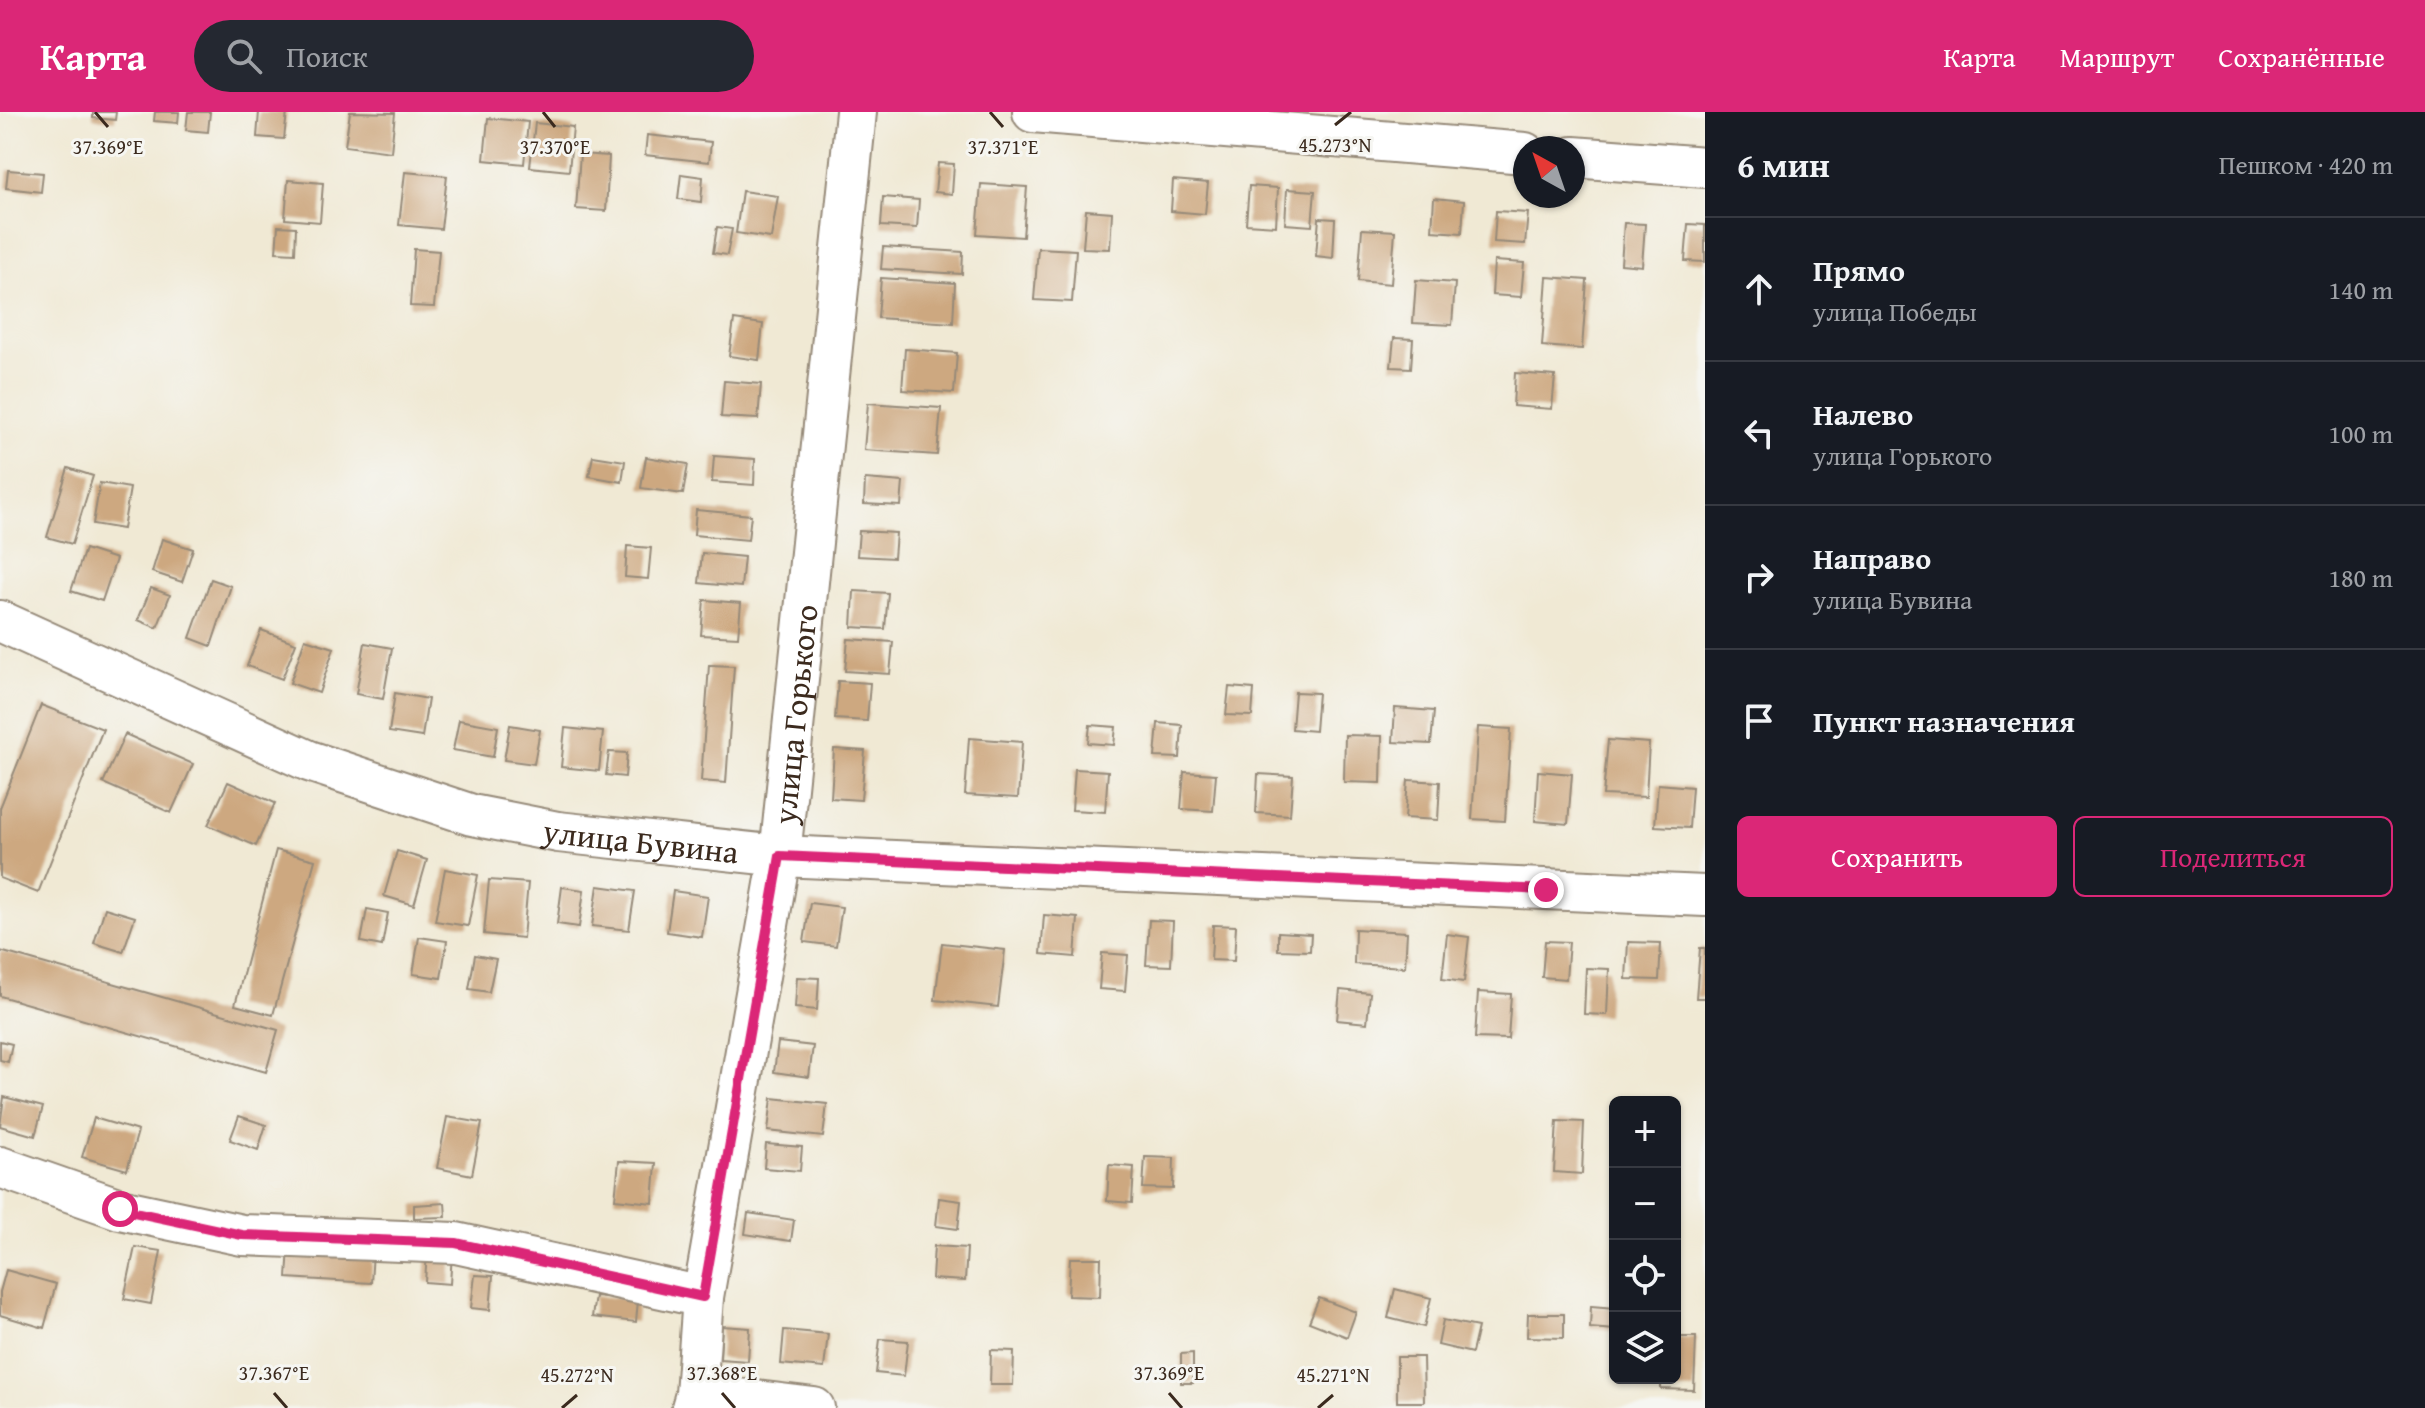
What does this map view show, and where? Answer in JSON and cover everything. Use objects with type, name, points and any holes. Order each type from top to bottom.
[{"type":"street","name":"улица Горького","points":[[694,1401],[703,1297],[780,856],[856,112]]},
{"type":"street","points":[[1033,112],[1513,152]]},
{"type":"street","points":[[1585,158],[1705,167]]},
{"type":"street","name":"улица Бувина","points":[[0,621],[309,761],[472,815],[558,832],[780,856],[1705,896]]},
{"type":"street","points":[[0,1167],[120,1209],[242,1235],[456,1243],[703,1297]]},
{"type":"street","points":[[694,1401],[814,1408]]},
{"type":"building","points":[[93,112],[116,112],[115,120],[93,118]]},
{"type":"building","points":[[155,112],[179,112],[178,123],[154,121]]},
{"type":"building","points":[[188,112],[210,112],[208,132],[186,130]]},
{"type":"building","points":[[259,112],[287,112],[284,139],[257,137]]},
{"type":"building","points":[[350,112],[395,113],[391,152],[345,146]]},
{"type":"building","points":[[488,118],[528,122],[524,164],[484,160]]},
{"type":"building","points":[[535,123],[573,127],[569,171],[530,167]]},
{"type":"building","points":[[647,135],[711,142],[709,162],[645,155]]},
{"type":"building","points":[[580,154],[609,156],[606,211],[576,209]]},
{"type":"building","points":[[938,163],[954,164],[952,194],[935,192]]},
{"type":"building","points":[[8,170],[43,173],[41,192],[6,188]]},
{"type":"building","points":[[405,172],[447,176],[441,229],[399,225]]},
{"type":"building","points":[[681,174],[703,177],[701,202],[678,199]]},
{"type":"building","points":[[288,180],[323,183],[320,222],[285,219]]},
{"type":"building","points":[[1173,180],[1208,183],[1205,214],[1171,211]]},
{"type":"building","points":[[981,184],[1027,187],[1023,237],[977,234]]},
{"type":"building","points":[[1249,186],[1278,188],[1276,226],[1246,224]]},
{"type":"building","points":[[1287,189],[1315,191],[1312,226],[1285,224]]},
{"type":"building","points":[[742,191],[778,196],[771,238],[736,233]]},
{"type":"building","points":[[883,197],[919,200],[917,228],[881,226]]},
{"type":"building","points":[[1434,198],[1464,201],[1462,233],[1432,231]]},
{"type":"building","points":[[1086,210],[1112,212],[1110,249],[1083,248]]},
{"type":"building","points":[[1496,211],[1528,213],[1525,244],[1494,242]]},
{"type":"building","points":[[1319,218],[1335,219],[1333,258],[1316,256]]},
{"type":"building","points":[[1624,223],[1645,224],[1642,266],[1621,264]]},
{"type":"building","points":[[1688,224],[1705,225],[1705,262],[1685,261]]},
{"type":"building","points":[[278,226],[296,227],[295,253],[276,252]]},
{"type":"building","points":[[717,227],[732,229],[727,255],[713,253]]},
{"type":"building","points":[[1362,229],[1395,231],[1391,284],[1358,281]]},
{"type":"building","points":[[883,247],[963,252],[962,274],[881,269]]},
{"type":"building","points":[[1038,248],[1076,250],[1072,302],[1034,300]]},
{"type":"building","points":[[414,249],[439,251],[434,307],[410,306]]},
{"type":"building","points":[[1494,261],[1524,263],[1521,297],[1492,295]]},
{"type":"building","points":[[1547,277],[1587,280],[1582,349],[1542,346]]},
{"type":"building","points":[[881,278],[955,283],[953,323],[878,318]]},
{"type":"building","points":[[1416,280],[1455,283],[1452,325],[1413,323]]},
{"type":"building","points":[[734,320],[763,324],[759,360],[729,356]]},
{"type":"building","points":[[1394,338],[1413,339],[1411,368],[1391,367]]},
{"type":"building","points":[[905,349],[957,353],[954,393],[902,390]]},
{"type":"building","points":[[1515,373],[1555,376],[1552,409],[1513,406]]},
{"type":"building","points":[[724,381],[761,384],[758,419],[721,417]]},
{"type":"building","points":[[868,403],[941,408],[937,455],[864,450]]},
{"type":"building","points":[[593,456],[625,461],[622,482],[589,476]]},
{"type":"building","points":[[714,456],[755,459],[754,485],[712,482]]},
{"type":"building","points":[[646,457],[688,464],[683,494],[641,488]]},
{"type":"building","points":[[68,468],[93,476],[72,544],[47,537]]},
{"type":"building","points":[[865,479],[903,482],[901,506],[864,504]]},
{"type":"building","points":[[100,483],[130,488],[123,529],[93,524]]},
{"type":"building","points":[[696,510],[751,515],[748,540],[694,535]]},
{"type":"building","points":[[859,531],[896,533],[894,558],[857,556]]},
{"type":"building","points":[[162,539],[193,549],[182,582],[152,572]]},
{"type":"building","points":[[627,546],[651,548],[648,579],[625,577]]},
{"type":"building","points":[[85,549],[116,559],[102,601],[71,591]]},
{"type":"building","points":[[702,553],[744,557],[741,587],[699,583]]},
{"type":"building","points":[[211,579],[231,586],[211,646],[190,638]]},
{"type":"building","points":[[151,588],[170,595],[157,628],[138,620]]},
{"type":"building","points":[[854,591],[888,593],[885,629],[852,627]]},
{"type":"building","points":[[704,600],[741,603],[738,637],[701,635]]},
{"type":"building","points":[[261,630],[296,643],[282,679],[247,666]]},
{"type":"building","points":[[305,639],[334,648],[319,693],[290,683]]},
{"type":"building","points":[[848,639],[893,642],[890,674],[845,671]]},
{"type":"building","points":[[365,643],[392,648],[383,699],[356,694]]},
{"type":"building","points":[[709,665],[734,666],[726,783],[701,781]]},
{"type":"building","points":[[838,681],[870,683],[867,721],[835,719]]},
{"type":"building","points":[[1229,687],[1254,689],[1252,716],[1226,715]]},
{"type":"building","points":[[1295,692],[1318,693],[1315,731],[1292,729]]},
{"type":"building","points":[[395,693],[428,699],[422,737],[389,732]]},
{"type":"building","points":[[41,705],[103,729],[38,893],[0,878],[0,808]]},
{"type":"building","points":[[1395,708],[1434,711],[1431,744],[1393,742]]},
{"type":"building","points":[[459,720],[498,727],[493,757],[453,750]]},
{"type":"building","points":[[1158,723],[1182,725],[1180,758],[1155,757]]},
{"type":"building","points":[[510,725],[540,730],[534,764],[504,760]]},
{"type":"building","points":[[1090,725],[1116,727],[1114,745],[1088,743]]},
{"type":"building","points":[[1478,727],[1511,729],[1505,821],[1472,819]]},
{"type":"building","points":[[565,728],[603,732],[599,771],[561,767]]},
{"type":"building","points":[[125,734],[193,764],[171,813],[103,783]]},
{"type":"building","points":[[1345,735],[1382,736],[1381,783],[1344,782]]},
{"type":"building","points":[[969,738],[1022,742],[1018,798],[965,795]]},
{"type":"building","points":[[1608,740],[1649,743],[1646,797],[1603,795]]},
{"type":"building","points":[[834,749],[865,751],[861,800],[831,798]]},
{"type":"building","points":[[609,752],[627,753],[625,777],[606,775]]},
{"type":"building","points":[[1075,769],[1108,771],[1105,812],[1072,810]]},
{"type":"building","points":[[1538,771],[1572,774],[1568,824],[1535,821]]},
{"type":"building","points":[[1184,772],[1216,774],[1213,811],[1181,809]]},
{"type":"building","points":[[1258,774],[1293,776],[1290,815],[1256,813]]},
{"type":"building","points":[[1408,780],[1440,782],[1438,820],[1405,818]]},
{"type":"building","points":[[228,782],[275,803],[256,846],[208,825]]},
{"type":"building","points":[[1658,784],[1692,787],[1689,828],[1655,826]]},
{"type":"building","points":[[276,850],[315,860],[273,1015],[235,1005]]},
{"type":"building","points":[[397,851],[427,860],[414,905],[384,896]]},
{"type":"building","points":[[445,869],[478,875],[468,926],[435,921]]},
{"type":"building","points":[[489,880],[528,883],[523,938],[484,934]]},
{"type":"building","points":[[598,886],[635,891],[629,930],[592,926]]},
{"type":"building","points":[[562,887],[584,890],[579,927],[557,924]]},
{"type":"building","points":[[673,891],[708,896],[702,937],[667,932]]},
{"type":"building","points":[[810,903],[842,907],[836,946],[804,942]]},
{"type":"building","points":[[105,908],[135,917],[123,952],[94,943]]},
{"type":"building","points":[[367,909],[388,913],[382,946],[361,942]]},
{"type":"building","points":[[1044,915],[1078,918],[1075,957],[1041,954]]},
{"type":"building","points":[[1149,920],[1173,921],[1171,966],[1146,965]]},
{"type":"building","points":[[1213,925],[1236,926],[1234,961],[1211,960]]},
{"type":"building","points":[[1355,929],[1407,932],[1405,967],[1354,964]]},
{"type":"building","points":[[1278,932],[1311,934],[1310,951],[1278,950]]},
{"type":"building","points":[[1447,934],[1469,937],[1464,982],[1442,979]]},
{"type":"building","points":[[419,937],[447,941],[441,978],[413,974]]},
{"type":"building","points":[[1545,941],[1569,942],[1566,979],[1542,977]]},
{"type":"building","points":[[1628,942],[1661,943],[1659,980],[1626,979]]},
{"type":"building","points":[[942,943],[1005,950],[998,1007],[935,1000]]},
{"type":"building","points":[[1700,948],[1705,948],[1705,998],[1696,998]]},
{"type":"building","points":[[0,951],[278,1030],[266,1072],[0,996]]},
{"type":"building","points":[[1102,953],[1128,955],[1125,991],[1099,989]]},
{"type":"building","points":[[475,955],[496,959],[489,992],[469,989]]},
{"type":"building","points":[[1586,968],[1609,969],[1607,1015],[1584,1014]]},
{"type":"building","points":[[797,977],[819,978],[817,1010],[795,1008]]},
{"type":"building","points":[[1340,990],[1370,993],[1367,1023],[1337,1020]]},
{"type":"building","points":[[1478,992],[1511,994],[1508,1039],[1475,1038]]},
{"type":"building","points":[[0,1041],[12,1044],[8,1062],[0,1060]]},
{"type":"building","points":[[778,1042],[813,1046],[809,1077],[774,1072]]},
{"type":"building","points":[[4,1097],[43,1107],[35,1136],[0,1126]]},
{"type":"building","points":[[772,1098],[827,1104],[823,1137],[768,1131]]},
{"type":"building","points":[[239,1116],[266,1125],[258,1150],[230,1140]]},
{"type":"building","points":[[447,1117],[482,1123],[472,1175],[437,1168]]},
{"type":"building","points":[[94,1118],[138,1131],[127,1170],[82,1157]]},
{"type":"building","points":[[1557,1121],[1584,1122],[1582,1174],[1554,1172]]},
{"type":"building","points":[[766,1144],[802,1147],[800,1171],[764,1168]]},
{"type":"building","points":[[1145,1157],[1174,1158],[1173,1189],[1143,1188]]},
{"type":"building","points":[[619,1161],[656,1163],[653,1203],[615,1199]]},
{"type":"building","points":[[1109,1165],[1134,1167],[1132,1203],[1107,1201]]},
{"type":"building","points":[[939,1198],[961,1201],[958,1229],[936,1226]]},
{"type":"building","points":[[445,1203],[446,1217],[414,1218],[414,1205]]},
{"type":"building","points":[[748,1213],[794,1220],[791,1241],[745,1234]]},
{"type":"building","points":[[934,1246],[967,1248],[965,1281],[932,1279]]},
{"type":"building","points":[[135,1247],[161,1251],[151,1304],[124,1299]]},
{"type":"building","points":[[289,1247],[373,1252],[371,1283],[287,1278]]},
{"type":"building","points":[[427,1252],[452,1253],[450,1284],[425,1282]]},
{"type":"building","points":[[1070,1258],[1101,1258],[1100,1297],[1068,1296]]},
{"type":"building","points":[[6,1270],[56,1284],[44,1328],[0,1315],[0,1292]]},
{"type":"building","points":[[475,1275],[493,1276],[490,1310],[471,1308]]},
{"type":"building","points":[[1395,1289],[1431,1298],[1424,1327],[1388,1318]]},
{"type":"building","points":[[595,1296],[638,1300],[636,1322],[592,1317]]},
{"type":"building","points":[[1319,1298],[1356,1312],[1347,1337],[1309,1322]]},
{"type":"building","points":[[1591,1306],[1609,1308],[1609,1330],[1590,1328]]},
{"type":"building","points":[[1528,1314],[1564,1314],[1564,1338],[1527,1337]]},
{"type":"building","points":[[1443,1320],[1478,1327],[1472,1353],[1438,1345]]},
{"type":"building","points":[[722,1326],[750,1328],[748,1361],[720,1359]]},
{"type":"building","points":[[784,1330],[828,1334],[824,1368],[781,1364]]},
{"type":"building","points":[[1681,1337],[1696,1337],[1694,1390],[1661,1389],[1661,1384],[1681,1384]]},
{"type":"building","points":[[880,1339],[908,1341],[904,1376],[876,1373]]},
{"type":"building","points":[[991,1350],[1014,1351],[1013,1385],[990,1385]]},
{"type":"building","points":[[1193,1353],[1193,1383],[1181,1383],[1181,1354]]},
{"type":"building","points":[[1397,1357],[1423,1357],[1424,1402],[1397,1402]]},
{"type":"route","points":[[120,1209],[242,1235],[456,1243],[703,1297],[780,856],[1546,890]]}]
